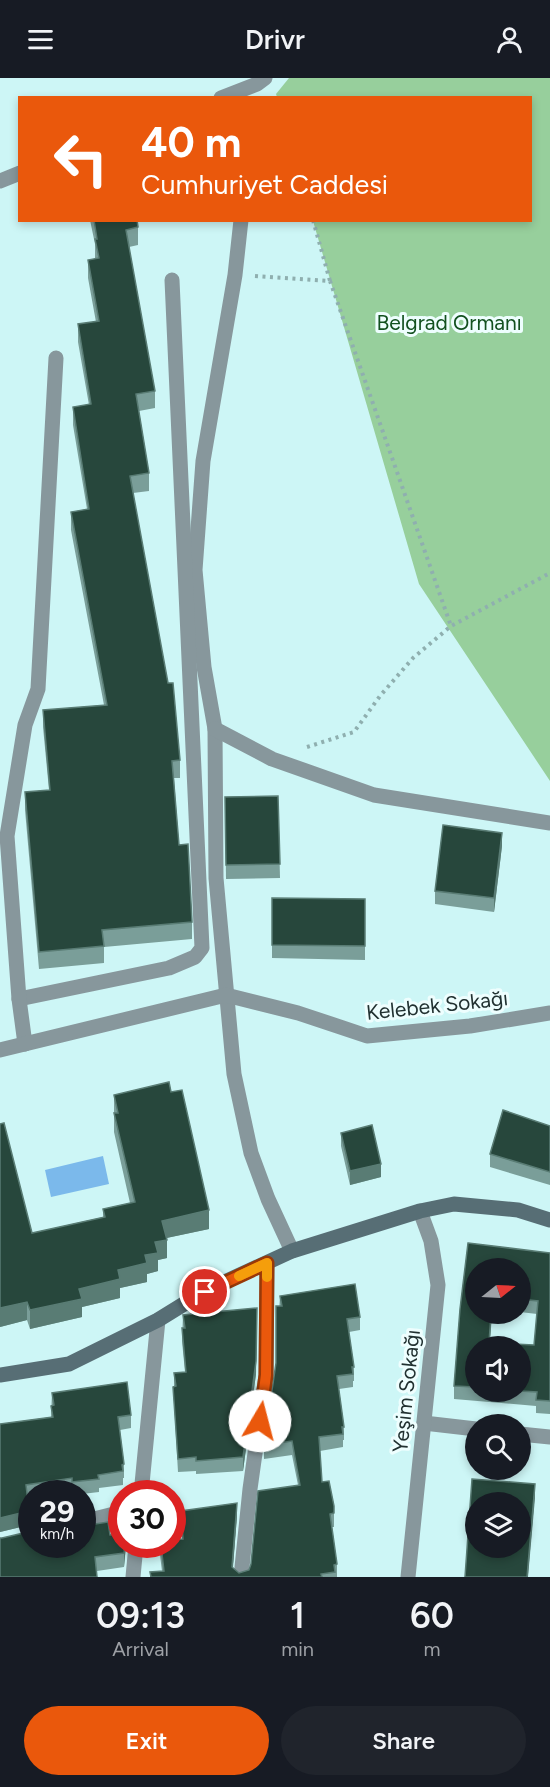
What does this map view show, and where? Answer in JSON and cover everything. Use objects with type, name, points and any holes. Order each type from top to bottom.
[{"type":"main road","points":[[0,1375],[69,1364],[158,1320],[205,1292],[292,1251],[420,1211],[454,1203],[518,1210],[550,1220]]},
{"type":"street","points":[[228,96],[259,87]]},
{"type":"street","points":[[0,181],[18,174]]},
{"type":"street","points":[[241,222],[235,275],[203,461],[195,570],[204,667],[215,729],[216,878],[234,1074],[251,1153],[268,1199],[292,1251]]},
{"type":"street","points":[[18,999],[169,968],[195,957],[202,948],[172,279]]},
{"type":"street","points":[[25,1044],[18,999],[7,836],[26,725],[38,689],[56,358]]},
{"type":"street","points":[[215,729],[272,759],[374,795],[550,823]]},
{"type":"street","points":[[0,1050],[226,995]]},
{"type":"street","name":"Kelebek Sokağı","points":[[226,995],[298,1013],[367,1036],[470,1026],[550,1013]]},
{"type":"street","name":"Yeşim Sokağı","points":[[408,1577],[438,1286],[431,1241],[420,1211]]},
{"type":"street","points":[[241,1577],[250,1489],[266,1375],[267,1263]]},
{"type":"street","points":[[142,1480],[158,1320]]},
{"type":"street","points":[[424,1423],[465,1428]]},
{"type":"street","points":[[531,1435],[550,1437]]},
{"type":"street","points":[[133,1577],[135,1558]]},
{"type":"path","points":[[314,222],[330,281],[451,626]]},
{"type":"path","points":[[235,275],[330,281]]},
{"type":"path","points":[[272,759],[354,732],[380,696],[413,658],[451,626],[550,573]]},
{"type":"green space","name":"Belgrad Ormanı","points":[[289,78],[550,78],[550,781],[419,584],[313,222],[532,222],[532,96],[277,96]]},
{"type":"water","points":[[103,1156],[109,1184],[51,1197],[45,1170]]},
{"type":"building","points":[[94,222],[137,222],[138,227],[126,230],[155,391],[136,394],[149,473],[130,476],[168,683],[173,683],[180,760],[172,761],[179,845],[188,844],[192,922],[102,930],[104,946],[39,952],[25,792],[50,790],[43,710],[107,705],[71,512],[89,509],[73,407],[91,404],[78,324],[99,321],[88,260],[99,258],[95,239],[97,239]]},
{"type":"building","points":[[278,796],[280,864],[226,865],[225,797]]},
{"type":"building","points":[[443,825],[502,833],[494,898],[435,891]]},
{"type":"building","points":[[272,898],[365,899],[365,946],[272,945]]},
{"type":"building","points":[[169,1082],[171,1092],[182,1090],[209,1210],[162,1221],[167,1240],[155,1242],[158,1253],[145,1255],[147,1263],[118,1270],[120,1279],[79,1289],[82,1299],[30,1310],[27,1302],[0,1308],[0,1124],[4,1123],[32,1233],[105,1217],[103,1209],[135,1202],[114,1113],[118,1113],[114,1095]]},
{"type":"building","points":[[503,1110],[550,1126],[550,1172],[490,1154]]},
{"type":"building","points":[[372,1125],[381,1164],[350,1171],[341,1133]]},
{"type":"building","points":[[468,1243],[550,1253],[550,1401],[536,1400],[537,1392],[531,1392],[531,1345],[534,1345],[538,1301],[531,1300],[531,1258],[466,1258]]},
{"type":"building","points":[[465,1268],[465,1324],[490,1324],[489,1336],[465,1336],[465,1386],[454,1386]]},
{"type":"building","points":[[355,1284],[360,1317],[347,1319],[353,1374],[337,1376],[343,1434],[319,1437],[322,1482],[329,1481],[334,1506],[334,1513],[330,1514],[337,1564],[334,1565],[335,1572],[321,1574],[322,1577],[151,1577],[150,1572],[164,1571],[162,1558],[186,1558],[186,1510],[237,1503],[232,1567],[239,1573],[249,1570],[258,1491],[300,1485],[292,1441],[264,1445],[276,1363],[276,1306],[282,1306],[280,1296]]},
{"type":"building","points":[[257,1308],[256,1361],[243,1457],[196,1461],[196,1457],[178,1459],[173,1387],[176,1386],[174,1373],[186,1372],[183,1315]]},
{"type":"building","points":[[127,1382],[131,1415],[118,1417],[123,1471],[98,1475],[99,1479],[90,1480],[72,1480],[72,1478],[18,1480],[18,1514],[0,1518],[0,1424],[53,1417],[52,1393]]},
{"type":"building","points":[[472,1480],[535,1484],[531,1530],[531,1492],[471,1492]]},
{"type":"building","points":[[108,1522],[108,1555],[96,1557],[96,1524]]},
{"type":"building","points":[[18,1534],[18,1558],[95,1558],[97,1577],[0,1577],[0,1538]]},
{"type":"building","points":[[466,1558],[529,1558],[527,1577],[465,1577]]},
{"type":"slow traffic","points":[[239,1276],[267,1263],[267,1277]]},
{"type":"route","points":[[205,1292],[267,1263],[266,1375],[260,1421]]}]
